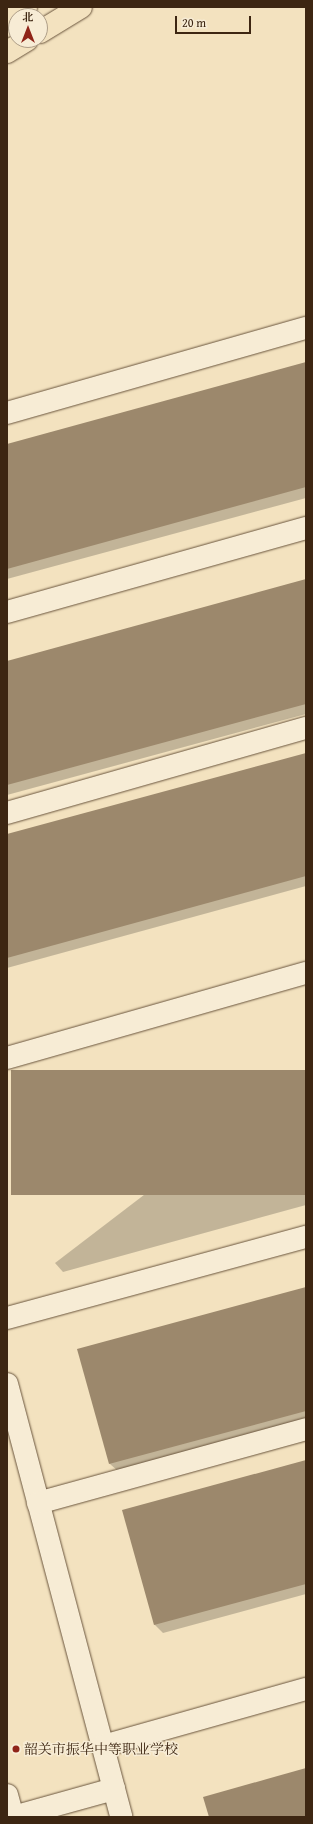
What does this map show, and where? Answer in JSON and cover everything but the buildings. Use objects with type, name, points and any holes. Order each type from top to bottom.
[{"type":"main road","points":[[7,18],[26,7]]},
{"type":"main road","points":[[48,27],[81,7]]},
{"type":"street","points":[[7,413],[306,328]]},
{"type":"street","points":[[7,612],[306,528]]},
{"type":"street","points":[[7,813],[306,728]]},
{"type":"street","points":[[7,1058],[306,973]]},
{"type":"street","points":[[7,1318],[306,1237]]},
{"type":"street","points":[[7,1384],[121,1817]]},
{"type":"street","points":[[38,1503],[306,1429]]},
{"type":"street","points":[[103,1746],[306,1689]]},
{"type":"street","points":[[7,1795],[13,1817],[114,1789]]},
{"type":"place","name":"韶关市振华中等职业学校","points":[[16,1749]]}]
